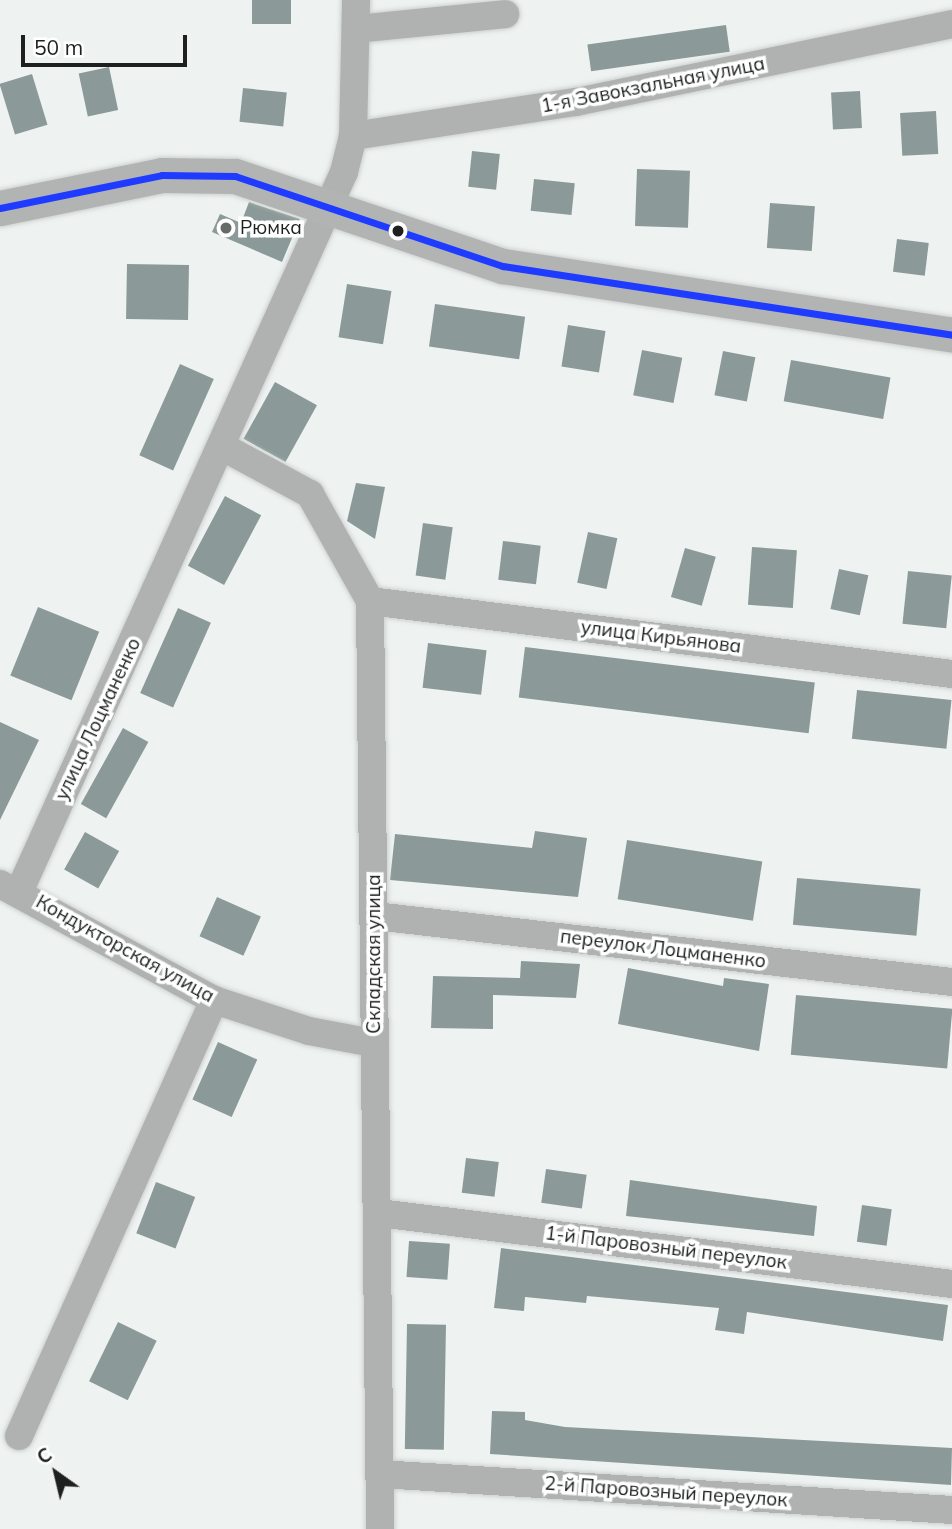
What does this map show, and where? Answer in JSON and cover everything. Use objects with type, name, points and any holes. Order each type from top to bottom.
[{"type":"main road","points":[[0,208],[192,173],[250,178],[328,203],[443,250],[503,266],[952,335]]},
{"type":"street","name":"улица Лоцманенко","points":[[10,887],[223,447],[328,203],[353,136],[356,0]]},
{"type":"street","points":[[356,29],[505,14]]},
{"type":"street","name":"1-я Завокзальная улица","points":[[353,136],[576,102],[952,24]]},
{"type":"street","name":"Складская улица","points":[[223,447],[310,494],[370,601],[375,916],[373,1043],[379,1213],[380,1529]]},
{"type":"street","name":"улица Кирьянова","points":[[370,601],[952,674]]},
{"type":"street","name":"Кондукторская улица","points":[[10,887],[214,1000],[309,1031],[373,1043]]},
{"type":"street","name":"переулок Лоцманенко","points":[[375,916],[952,982]]},
{"type":"street","points":[[19,1436],[214,1000]]},
{"type":"street","name":"1-й Паровозный переулок","points":[[379,1213],[952,1284]]},
{"type":"street","name":"2-й Паровозный переулок","points":[[380,1474],[952,1510]]},
{"type":"building","points":[[252,0],[291,0],[291,24],[252,24]]},
{"type":"building","points":[[726,25],[730,52],[591,71],[587,44]]},
{"type":"building","points":[[109,67],[118,110],[88,116],[79,73]]},
{"type":"building","points":[[32,74],[47,125],[15,135],[0,84]]},
{"type":"building","points":[[243,88],[287,93],[283,126],[239,122]]},
{"type":"building","points":[[860,91],[862,128],[833,129],[831,93]]},
{"type":"building","points":[[936,111],[938,154],[902,156],[900,113]]},
{"type":"building","points":[[472,151],[500,154],[496,190],[468,187]]},
{"type":"building","points":[[637,169],[690,171],[688,228],[635,226]]},
{"type":"building","points":[[534,179],[575,183],[571,215],[531,211]]},
{"type":"building","points":[[249,202],[300,219],[282,262],[212,232],[220,214],[241,223]]},
{"type":"building","points":[[770,203],[815,206],[812,251],[767,248]]},
{"type":"building","points":[[897,239],[929,243],[925,276],[893,272]]},
{"type":"building","points":[[127,264],[189,265],[188,320],[126,319]]},
{"type":"building","points":[[347,284],[391,291],[383,344],[339,337]]},
{"type":"building","points":[[435,304],[525,317],[519,359],[429,347]]},
{"type":"building","points":[[568,325],[606,331],[599,372],[561,366]]},
{"type":"building","points":[[642,350],[682,358],[673,403],[633,395]]},
{"type":"building","points":[[723,351],[755,357],[747,401],[714,395]]},
{"type":"building","points":[[791,360],[890,378],[883,419],[784,401]]},
{"type":"building","points":[[180,364],[214,379],[173,470],[139,455]]},
{"type":"building","points":[[275,382],[317,405],[285,462],[243,439]]},
{"type":"building","points":[[356,483],[385,487],[375,539],[347,521]]},
{"type":"building","points":[[225,496],[261,515],[224,585],[188,566]]},
{"type":"building","points":[[423,523],[453,527],[445,580],[416,575]]},
{"type":"building","points":[[588,532],[617,538],[607,589],[577,583]]},
{"type":"building","points":[[503,541],[541,546],[536,584],[498,580]]},
{"type":"building","points":[[752,547],[797,550],[793,608],[748,605]]},
{"type":"building","points":[[685,548],[716,557],[702,606],[671,597]]},
{"type":"building","points":[[839,569],[868,575],[860,615],[830,609]]},
{"type":"building","points":[[908,571],[952,576],[946,628],[902,624]]},
{"type":"building","points":[[38,607],[99,632],[71,700],[10,676]]},
{"type":"building","points":[[178,608],[211,623],[173,708],[140,693]]},
{"type":"building","points":[[428,643],[487,650],[481,695],[423,688]]},
{"type":"building","points":[[525,647],[815,683],[809,733],[519,698]]},
{"type":"building","points":[[857,690],[951,700],[946,749],[852,739]]},
{"type":"building","points":[[0,722],[39,740],[0,820]]},
{"type":"building","points":[[123,728],[148,742],[106,818],[81,804]]},
{"type":"building","points":[[535,831],[587,838],[578,897],[390,880],[395,834],[532,848]]},
{"type":"building","points":[[85,832],[119,851],[98,889],[64,870]]},
{"type":"building","points":[[627,840],[762,861],[753,921],[618,899]]},
{"type":"building","points":[[797,878],[921,889],[916,936],[793,925]]},
{"type":"building","points":[[217,897],[261,917],[243,956],[200,936]]},
{"type":"building","points":[[521,961],[580,964],[576,998],[493,995],[493,1029],[431,1028],[433,976],[520,978]]},
{"type":"building","points":[[628,968],[723,986],[724,978],[769,984],[759,1051],[618,1024]]},
{"type":"building","points":[[796,995],[952,1009],[947,1068],[791,1055]]},
{"type":"building","points":[[218,1042],[257,1059],[232,1117],[192,1100]]},
{"type":"building","points":[[466,1158],[499,1162],[494,1197],[462,1193]]},
{"type":"building","points":[[546,1169],[587,1175],[582,1208],[541,1203]]},
{"type":"building","points":[[630,1180],[817,1206],[814,1236],[626,1216]]},
{"type":"building","points":[[156,1182],[195,1197],[176,1248],[136,1233]]},
{"type":"building","points":[[862,1205],[892,1209],[887,1246],[857,1242]]},
{"type":"building","points":[[409,1241],[450,1244],[447,1280],[406,1277]]},
{"type":"building","points":[[501,1248],[948,1305],[943,1341],[747,1312],[744,1334],[715,1330],[719,1308],[587,1296],[586,1303],[525,1297],[524,1311],[494,1308]]},
{"type":"building","points":[[118,1322],[157,1341],[128,1400],[89,1381]]},
{"type":"building","points":[[407,1324],[446,1325],[444,1450],[405,1449]]},
{"type":"building","points":[[492,1411],[525,1412],[525,1420],[565,1427],[952,1448],[951,1485],[490,1454]]},
{"type":"transit line","points":[[0,208],[162,175],[235,176],[503,266],[952,335]]},
{"type":"place","name":"Рюмка","points":[[226,228]]}]
